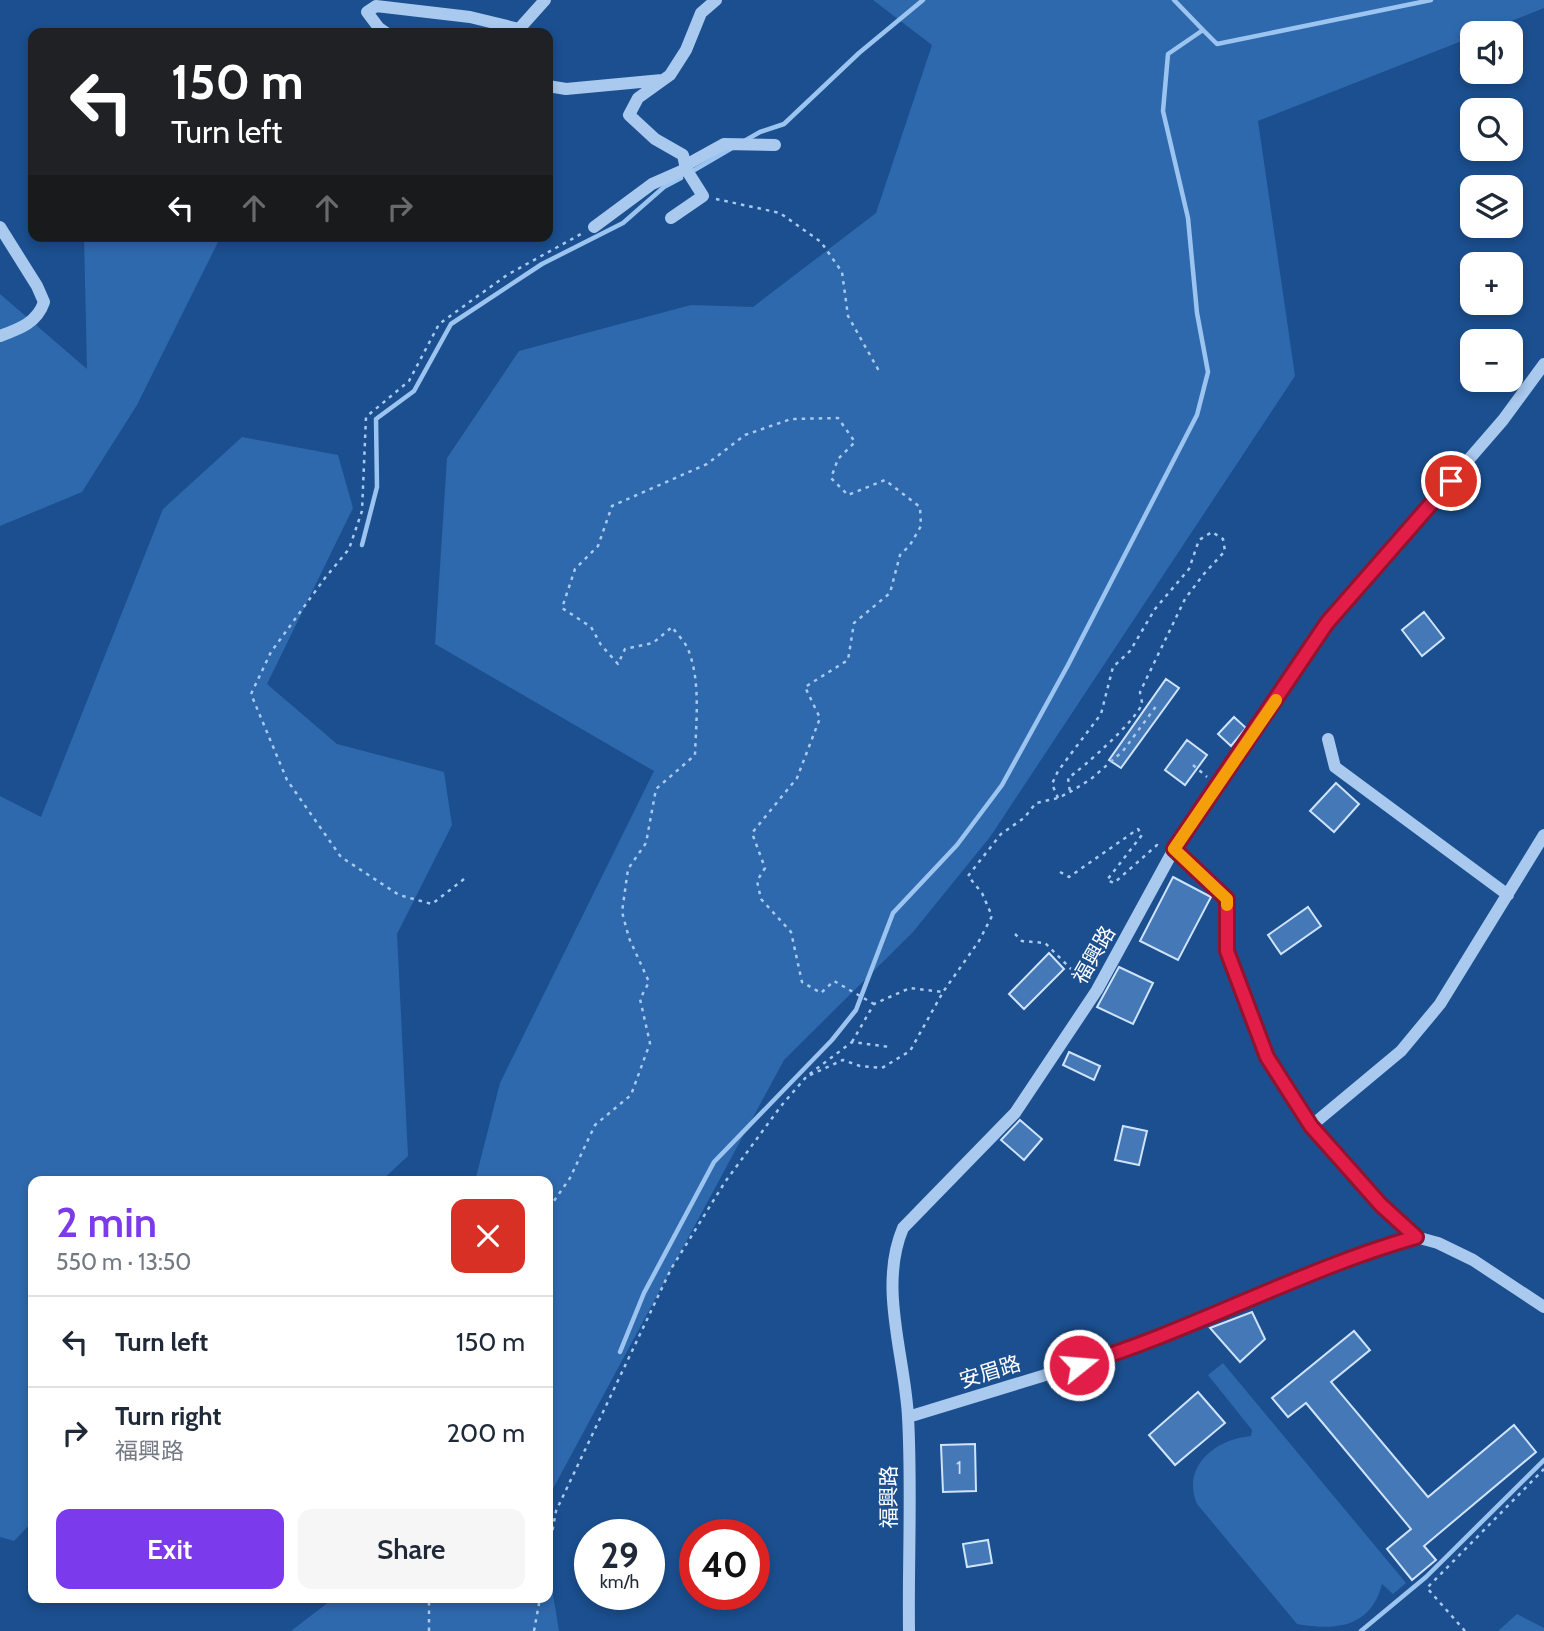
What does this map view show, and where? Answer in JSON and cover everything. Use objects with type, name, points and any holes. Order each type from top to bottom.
[{"type":"street","points":[[520,28],[545,0]]},
{"type":"street","points":[[671,218],[703,196],[686,167],[683,155],[654,139],[629,115],[638,98],[670,75],[686,50],[701,13],[716,0]]},
{"type":"street","points":[[379,28],[367,12],[376,6],[470,17],[515,28]]},
{"type":"street","points":[[553,87],[566,89],[663,79]]},
{"type":"street","points":[[594,228],[652,184],[724,144],[775,145]]},
{"type":"street","points":[[0,227],[44,302],[40,313],[25,327],[0,336]]},
{"type":"street","name":"福興路","points":[[909,1631],[908,1417],[892,1283],[895,1246],[903,1228],[1015,1112],[1102,981],[1173,851],[1327,623],[1503,420],[1544,364]]},
{"type":"street","points":[[1328,739],[1335,767],[1508,895]]},
{"type":"street","points":[[1311,1126],[1401,1051],[1440,1004],[1544,835]]},
{"type":"street","points":[[1173,851],[1227,899],[1227,951],[1231,963],[1267,1057],[1311,1126],[1381,1205],[1416,1237],[1438,1243],[1472,1260],[1544,1307]]},
{"type":"street","name":"安眉路","points":[[908,1417],[1124,1351],[1301,1277],[1416,1237]]},
{"type":"path","points":[[703,196],[780,214],[821,243],[842,272],[849,316],[879,371]]},
{"type":"path","points":[[464,879],[432,904],[399,895],[341,857],[287,780],[251,694],[271,652],[349,549],[362,511],[366,417],[409,381],[439,324],[507,275],[594,228]]},
{"type":"path","points":[[553,1202],[570,1178],[595,1125],[631,1096],[650,1043],[640,999],[649,982],[629,938],[622,912],[628,869],[646,844],[656,789],[695,755],[694,681],[688,648],[672,627],[653,643],[625,649],[618,664],[601,646],[591,627],[562,608],[575,569],[598,547],[612,506],[707,464],[745,435],[791,419],[838,418],[855,442],[838,459],[831,478],[848,495],[885,480],[920,507],[921,526],[910,545],[900,555],[890,593],[854,623],[848,660],[805,687],[820,718],[797,778],[752,833],[765,868],[757,881],[761,899],[791,932],[802,982],[821,993],[834,981],[874,1004]]},
{"type":"path","points":[[1058,798],[1052,784],[1101,714],[1114,667],[1130,651],[1156,609],[1189,569],[1199,540],[1212,532],[1223,539],[1225,551],[1185,599],[1140,692],[1142,702],[1138,712],[1087,765],[1068,778],[1070,792]]},
{"type":"path","points":[[807,1076],[843,1060],[860,1066],[882,1068],[910,1051],[943,992],[979,941],[992,916],[982,893],[968,876],[1001,834],[1024,818],[1036,803],[1070,792],[1091,779],[1123,751],[1157,705]]},
{"type":"path","points":[[1060,872],[1069,877],[1138,829],[1142,835],[1107,880],[1114,883],[1157,845],[1173,851]]},
{"type":"path","points":[[1015,933],[1023,941],[1045,943],[1072,970],[1102,981]]},
{"type":"path","points":[[553,1528],[556,1511],[671,1269],[725,1182],[807,1076],[852,1042],[874,1004],[910,988],[943,992]]},
{"type":"path","points":[[852,1042],[890,1047]]},
{"type":"path","points":[[1465,1631],[1427,1588],[1544,1469]]},
{"type":"path","points":[[429,1603],[429,1631]]},
{"type":"path","points":[[534,1631],[539,1603]]},
{"type":"shaded area","points":[[873,0],[1544,0],[1544,8],[1511,21],[1460,21],[1460,42],[1258,121],[1295,376],[990,837],[913,932],[784,1060],[553,1489],[553,1176],[476,1176],[500,1083],[654,771],[435,644],[447,458],[519,351],[691,305],[753,307],[876,213],[932,45]]},
{"type":"shaded area","points":[[84,242],[218,242],[137,405],[82,492],[0,526],[0,294],[87,369]]},
{"type":"shaded area","points":[[242,437],[338,455],[353,508],[267,684],[337,744],[444,772],[452,825],[397,934],[408,1156],[386,1176],[28,1176],[28,1526],[14,1541],[0,1537],[0,796],[41,817],[163,509]]},
{"type":"shaded area","points":[[1223,1363],[1406,1583],[1393,1594],[1382,1584],[1370,1609],[1350,1623],[1326,1627],[1297,1624],[1197,1504],[1193,1490],[1194,1478],[1205,1457],[1226,1443],[1251,1436],[1252,1430],[1208,1375]]},
{"type":"shaded area","points":[[553,1594],[559,1631],[291,1631],[327,1603],[553,1603]]},
{"type":"shaded area","points":[[1517,1614],[1544,1628],[1544,1631],[1498,1631]]},
{"type":"building","points":[[1424,612],[1444,638],[1422,656],[1402,630]]},
{"type":"building","points":[[1166,679],[1179,688],[1121,768],[1109,760]]},
{"type":"building","points":[[1234,717],[1246,728],[1231,746],[1218,734]]},
{"type":"building","points":[[1187,740],[1207,755],[1185,785],[1165,770]]},
{"type":"building","points":[[1336,783],[1359,804],[1334,832],[1310,811]]},
{"type":"building","points":[[1173,877],[1211,897],[1178,960],[1140,941]]},
{"type":"building","points":[[1308,907],[1321,926],[1281,954],[1268,935]]},
{"type":"building","points":[[1049,953],[1064,969],[1024,1009],[1009,994]]},
{"type":"building","points":[[1119,967],[1153,983],[1133,1024],[1097,1007]]},
{"type":"building","points":[[1069,1052],[1100,1066],[1094,1080],[1063,1065]]},
{"type":"building","points":[[1020,1120],[1042,1139],[1024,1160],[1001,1140]]},
{"type":"building","points":[[1123,1126],[1147,1131],[1139,1165],[1115,1160]]},
{"type":"building","points":[[1252,1312],[1265,1339],[1240,1362],[1210,1328]]},
{"type":"building","points":[[1354,1331],[1370,1350],[1331,1382],[1428,1497],[1514,1425],[1536,1452],[1424,1546],[1436,1560],[1412,1580],[1387,1549],[1411,1529],[1306,1403],[1288,1417],[1272,1398]]},
{"type":"building","points":[[1198,1392],[1225,1423],[1175,1465],[1149,1435]]},
{"type":"building","points":[[975,1444],[976,1491],[943,1492],[941,1445]]},
{"type":"building","points":[[988,1540],[992,1563],[967,1567],[963,1544]]},
{"type":"waterway","points":[[746,140],[784,124],[859,53],[923,0]]},
{"type":"waterway","points":[[1174,0],[1203,30]]},
{"type":"waterway","points":[[620,1352],[644,1293],[714,1162],[832,1040],[856,1010],[893,913],[957,845],[1002,785],[1068,665],[1197,415],[1208,372],[1197,313],[1188,218],[1163,111],[1168,54],[1203,30],[1217,44],[1431,0]]},
{"type":"waterway","points":[[691,172],[732,148]]},
{"type":"waterway","points":[[362,545],[377,487],[376,419],[414,391],[451,324],[542,264],[623,223],[664,187],[681,178]]},
{"type":"waterway","points":[[1361,1631],[1426,1577],[1544,1460]]},
{"type":"slow traffic","points":[[1227,905],[1227,899],[1174,849],[1276,700]]},
{"type":"route","points":[[1079,1365],[1124,1351],[1301,1277],[1416,1237],[1381,1205],[1311,1126],[1267,1057],[1227,951],[1227,899],[1174,849],[1327,623],[1451,481]]}]
